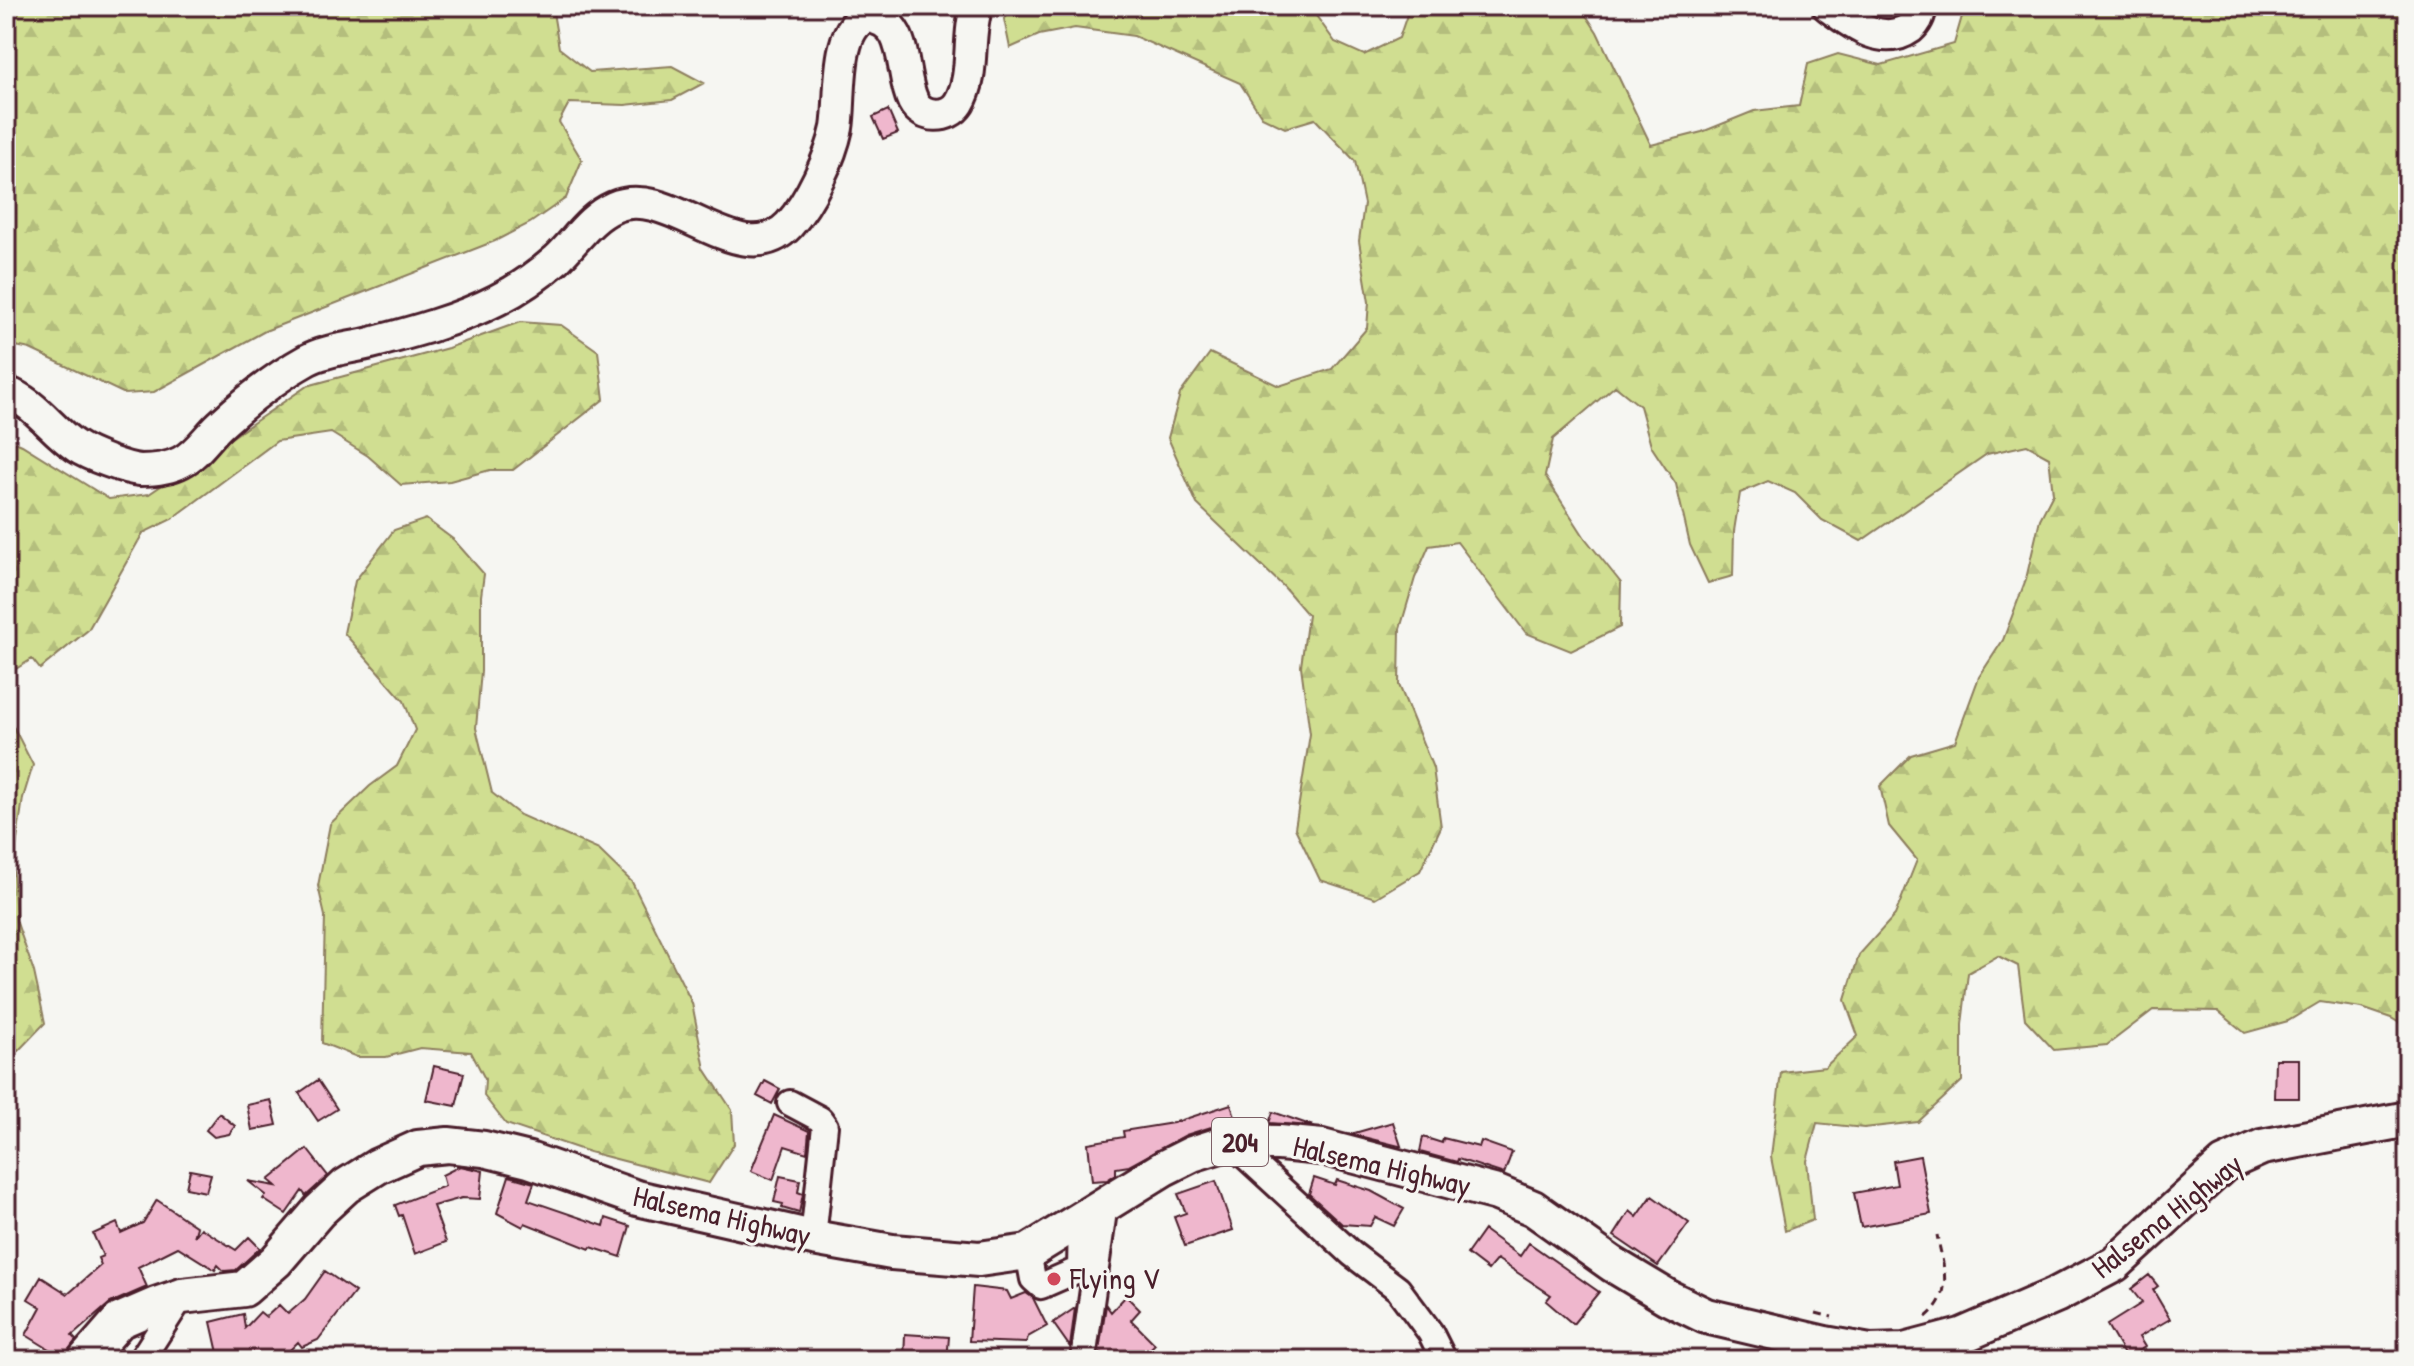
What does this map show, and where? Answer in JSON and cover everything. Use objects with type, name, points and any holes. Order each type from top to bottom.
[{"type":"highway","name":"Halsema Highway","points":[[85,1360],[119,1321],[182,1296],[244,1289],[276,1261],[319,1211],[346,1186],[378,1166],[418,1148],[448,1145],[484,1149],[529,1160],[637,1198],[813,1238],[892,1252],[979,1259],[1028,1252],[1178,1161],[1230,1142],[1322,1147],[1497,1193],[1533,1208],[1612,1264],[1706,1316],[1870,1352],[1904,1351],[1961,1336],[2056,1295],[2115,1264],[2224,1164],[2262,1147],[2408,1119]]},
{"type":"main road","points":[[6,392],[44,417],[78,447],[137,470],[166,469],[183,461],[253,398],[309,358],[415,332],[497,300],[555,260],[592,220],[615,206],[640,203],[675,210],[700,226],[727,235],[755,241],[768,238],[791,223],[827,161],[837,126],[843,59],[854,25],[867,17],[885,21],[895,32],[900,45],[913,102],[922,112],[944,114],[956,108],[966,89],[977,6]]},
{"type":"main road","points":[[1828,6],[1848,22],[1876,35],[1890,36],[1912,27],[1921,6]]},
{"type":"street","points":[[790,1103],[820,1119],[825,1126],[813,1238]]},
{"type":"street","points":[[1230,1142],[1352,1254],[1398,1289],[1430,1332],[1444,1360]]},
{"type":"street","points":[[1083,1360],[1093,1211]]},
{"type":"street","points":[[141,1360],[182,1296]]},
{"type":"path","points":[[1922,1320],[1934,1310],[1947,1283],[1937,1235]]},
{"type":"path","points":[[1807,1313],[1835,1318]]},
{"type":"green space","points":[[6,6],[552,6],[559,48],[590,72],[672,66],[704,83],[672,100],[625,105],[569,103],[559,122],[582,160],[566,198],[530,223],[495,241],[265,331],[154,392],[125,394],[30,349],[6,344]]},
{"type":"green space","points":[[1017,6],[1309,6],[1335,42],[1364,55],[1399,38],[1410,6],[1580,6],[1597,32],[1651,145],[1702,132],[1754,111],[1799,106],[1808,64],[1838,54],[1881,65],[1954,44],[1965,6],[2408,6],[2408,1028],[2362,1008],[2320,1002],[2288,1021],[2245,1033],[2218,1011],[2153,1010],[2107,1045],[2054,1050],[2025,1019],[2018,966],[1998,956],[1968,973],[1962,1025],[1962,1081],[1918,1122],[1864,1128],[1817,1123],[1807,1161],[1813,1220],[1785,1231],[1771,1157],[1781,1072],[1825,1067],[1858,1036],[1845,1000],[1859,955],[1895,915],[1917,860],[1889,826],[1880,786],[1911,755],[1955,742],[1979,677],[2003,640],[2026,579],[2040,519],[2053,494],[2049,457],[2027,445],[1987,454],[1861,541],[1822,520],[1795,493],[1768,481],[1740,493],[1734,531],[1733,576],[1708,583],[1690,545],[1676,484],[1651,446],[1640,406],[1615,386],[1553,439],[1545,476],[1585,538],[1621,583],[1620,627],[1571,651],[1526,633],[1457,542],[1429,546],[1415,578],[1400,629],[1399,685],[1433,768],[1441,827],[1420,871],[1375,898],[1320,880],[1295,828],[1310,734],[1301,666],[1308,615],[1284,587],[1197,504],[1168,438],[1180,394],[1210,353],[1279,386],[1332,369],[1367,328],[1369,302],[1359,241],[1364,204],[1355,161],[1315,119],[1285,128],[1262,117],[1240,83],[1134,36],[1075,28],[1039,35],[1010,48],[1004,19]]},
{"type":"green space","points":[[520,322],[561,325],[598,351],[604,399],[513,470],[490,470],[450,481],[401,485],[368,456],[331,433],[277,441],[172,519],[143,533],[88,630],[40,669],[32,659],[6,675],[6,438],[109,499],[149,494],[307,386],[448,348]]},
{"type":"green space","points":[[426,519],[454,540],[484,574],[476,728],[492,793],[520,815],[599,850],[632,882],[692,1003],[705,1069],[732,1110],[734,1144],[709,1183],[589,1152],[506,1124],[484,1096],[485,1079],[471,1052],[420,1048],[386,1057],[357,1057],[322,1043],[325,916],[318,886],[330,824],[370,786],[397,766],[415,730],[404,701],[344,633],[355,581],[394,530]]},
{"type":"green space","points":[[6,718],[33,765],[23,798],[13,868],[16,920],[34,972],[45,1023],[18,1051],[6,1053]]},
{"type":"building","points":[[888,110],[898,133],[883,139],[873,117]]},
{"type":"building","points":[[2275,1059],[2299,1059],[2299,1098],[2274,1098]]},
{"type":"building","points":[[434,1066],[464,1073],[456,1106],[426,1100]]},
{"type":"building","points":[[318,1080],[337,1109],[318,1121],[299,1093]]},
{"type":"building","points":[[765,1081],[780,1089],[772,1104],[757,1096]]},
{"type":"building","points":[[271,1100],[277,1125],[252,1130],[247,1105]]},
{"type":"building","points":[[1231,1104],[1237,1122],[1186,1135],[1129,1166],[1116,1168],[1116,1174],[1107,1180],[1092,1181],[1088,1143],[1124,1137],[1123,1131],[1173,1123]]},
{"type":"building","points":[[1273,1112],[1313,1126],[1269,1123]]},
{"type":"building","points":[[219,1113],[235,1126],[229,1134],[214,1137],[206,1130]]},
{"type":"building","points":[[774,1115],[809,1131],[807,1153],[785,1146],[773,1180],[751,1171]]},
{"type":"building","points":[[1393,1122],[1401,1146],[1351,1134]]},
{"type":"building","points":[[1423,1137],[1442,1143],[1443,1138],[1479,1147],[1481,1141],[1512,1152],[1504,1174],[1458,1159],[1457,1162],[1420,1152]]},
{"type":"building","points":[[307,1149],[328,1176],[306,1196],[302,1191],[286,1214],[263,1199],[266,1195],[248,1181],[276,1186],[269,1180]]},
{"type":"building","points":[[1920,1156],[1931,1214],[1861,1227],[1854,1193],[1897,1185],[1893,1161]]},
{"type":"building","points":[[460,1166],[483,1171],[480,1199],[462,1198],[433,1206],[446,1242],[415,1254],[402,1215],[399,1216],[395,1205],[445,1186],[442,1175]]},
{"type":"building","points":[[190,1170],[211,1174],[206,1192],[186,1188]]},
{"type":"building","points":[[509,1176],[534,1183],[528,1200],[604,1226],[606,1218],[630,1226],[621,1257],[590,1249],[525,1223],[523,1227],[497,1213]]},
{"type":"building","points":[[780,1176],[800,1180],[798,1192],[803,1194],[799,1213],[774,1202]]},
{"type":"building","points":[[1314,1178],[1335,1185],[1337,1180],[1371,1191],[1404,1209],[1394,1226],[1375,1217],[1370,1226],[1342,1224],[1309,1194]]},
{"type":"building","points":[[1216,1181],[1233,1230],[1185,1246],[1174,1217],[1186,1213],[1178,1194]]},
{"type":"building","points":[[1652,1196],[1689,1223],[1658,1266],[1614,1236],[1630,1211],[1637,1217]]},
{"type":"building","points":[[157,1200],[197,1227],[194,1237],[201,1228],[236,1250],[249,1237],[260,1248],[236,1270],[224,1271],[218,1265],[215,1270],[178,1247],[138,1267],[147,1287],[110,1303],[72,1336],[76,1340],[66,1360],[46,1360],[52,1351],[26,1335],[41,1307],[28,1299],[41,1277],[68,1294],[101,1265],[98,1258],[103,1256],[93,1234],[117,1223],[121,1233],[143,1223]]},
{"type":"building","points":[[1484,1230],[1520,1256],[1529,1243],[1599,1292],[1573,1324],[1546,1301],[1551,1295],[1497,1259],[1488,1270],[1467,1254]]},
{"type":"building","points":[[325,1271],[355,1292],[318,1340],[302,1347],[298,1342],[280,1360],[268,1360],[266,1354],[250,1360],[238,1360],[218,1353],[211,1322],[243,1314],[245,1328],[260,1312],[266,1317],[279,1305],[288,1314],[305,1299]]},
{"type":"building","points":[[2149,1275],[2158,1286],[2153,1290],[2170,1319],[2139,1337],[2145,1347],[2126,1358],[2107,1325],[2142,1303],[2131,1289]]},
{"type":"building","points":[[973,1287],[1007,1291],[1011,1299],[1026,1293],[1033,1298],[1047,1326],[1028,1337],[1026,1343],[969,1341]]},
{"type":"building","points":[[1126,1296],[1140,1310],[1131,1320],[1155,1344],[1146,1353],[1109,1360],[1099,1351],[1106,1305],[1111,1312]]},
{"type":"building","points":[[1075,1308],[1070,1347],[1053,1323]]},
{"type":"building","points":[[905,1334],[949,1337],[947,1360],[904,1360]]},
{"type":"place","name":"Flying V","points":[[1054,1279]]}]
